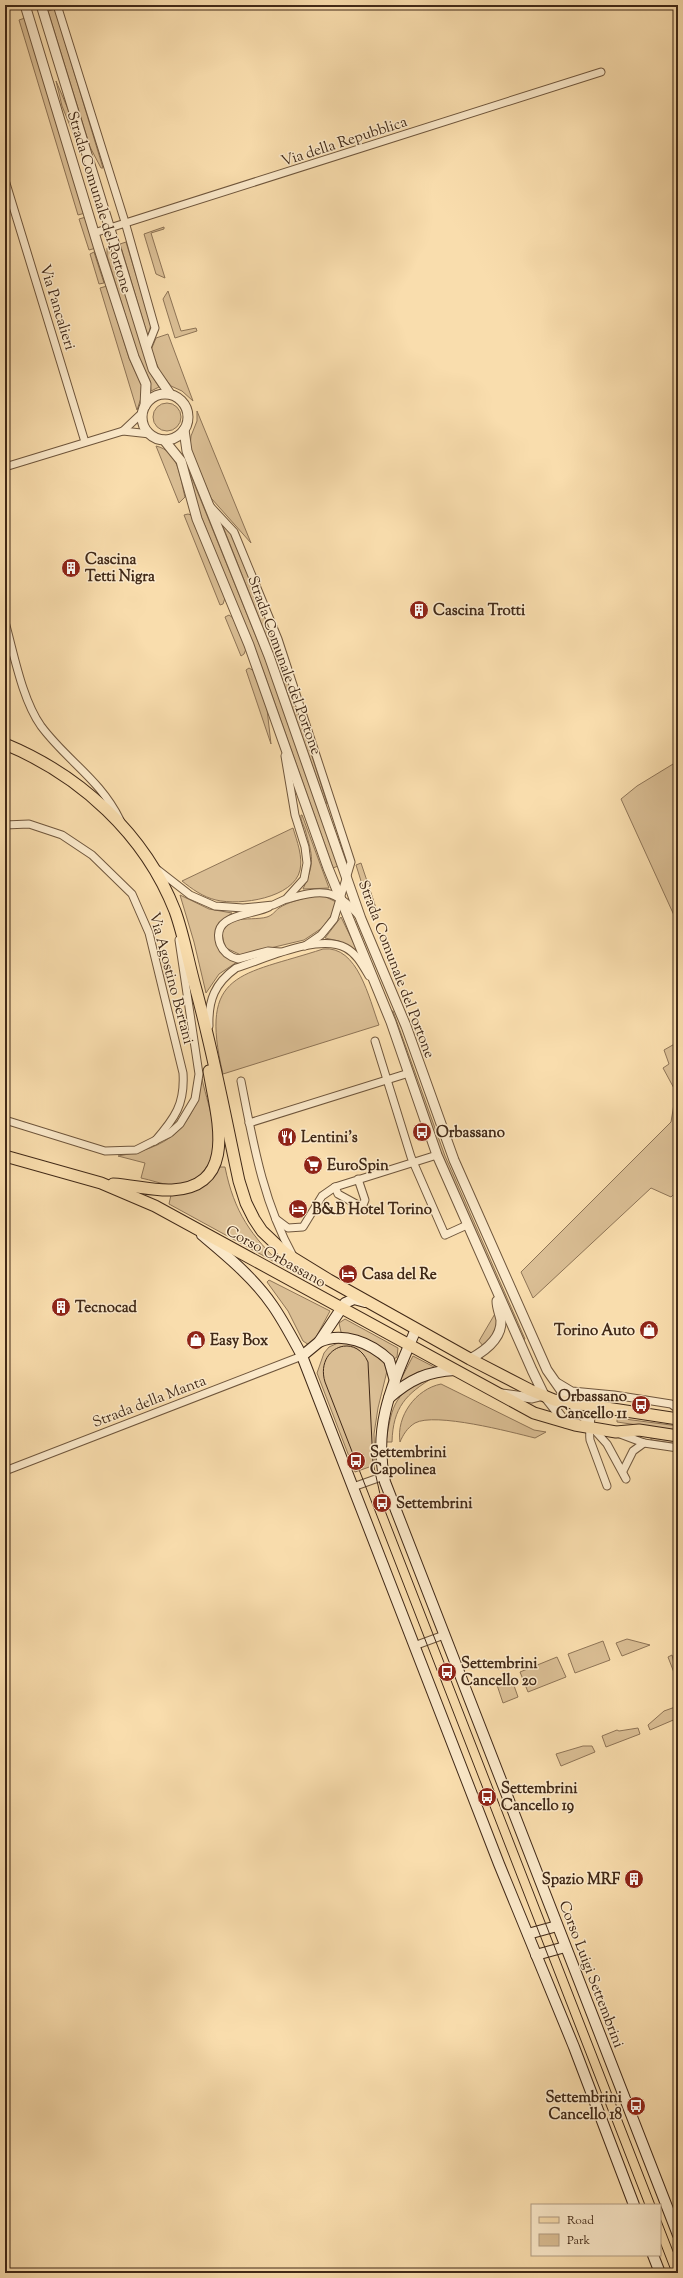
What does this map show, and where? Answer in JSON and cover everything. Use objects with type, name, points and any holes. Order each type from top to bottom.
[{"type":"main road","name":"Corso Orbassano","points":[[5,744],[36,760],[81,788],[123,827],[153,866],[175,912],[188,952],[194,984],[209,1034],[239,1181],[246,1203],[262,1231],[285,1253],[295,1259],[416,1330],[530,1390],[570,1403],[678,1419]]},
{"type":"main road","points":[[101,1183],[159,1189],[178,1189],[199,1182],[215,1166],[218,1154],[219,1130],[194,984]]},
{"type":"main road","name":"Corso Orbassano","points":[[5,1156],[101,1183],[136,1197],[188,1223],[341,1309],[534,1413],[566,1423],[616,1432],[639,1430],[678,1436]]},
{"type":"main road","points":[[188,1223],[234,1262],[262,1292],[273,1306],[302,1356],[352,1488],[634,2204]]},
{"type":"main road","points":[[302,1356],[319,1342],[345,1303],[354,1299],[369,1302]]},
{"type":"main road","name":"Corso Luigi Settembrini","points":[[416,1330],[386,1401],[381,1427],[380,1460],[384,1476],[444,1635],[678,2235]]},
{"type":"main road","points":[[319,1342],[336,1337],[362,1342],[389,1360],[395,1381]]},
{"type":"main road","points":[[386,1401],[413,1379],[439,1371],[455,1370]]},
{"type":"main road","points":[[528,1934],[557,1926]]},
{"type":"main road","points":[[536,1955],[565,1947]]},
{"type":"main road","points":[[653,2256],[660,2273]]},
{"type":"street","name":"Strada Comunale del Portone","points":[[26,5],[94,232],[134,357],[146,384],[143,410]]},
{"type":"street","name":"Strada Comunale del Portone","points":[[41,5],[108,228],[147,348],[157,376],[170,394]]},
{"type":"street","name":"Strada Comunale del Portone","points":[[57,5],[125,222],[155,328],[147,348]]},
{"type":"street","name":"Via della Repubblica","points":[[94,232],[602,72]]},
{"type":"street","name":"Via Pancalieri","points":[[5,180],[85,442]]},
{"type":"street","points":[[123,431],[153,397],[162,394],[170,394],[182,402],[187,412],[187,420],[184,430],[174,438],[164,440],[158,439],[145,429],[143,410]]},
{"type":"street","name":"Strada Comunale del Portone","points":[[184,430],[187,451],[269,656],[361,919],[408,1032],[454,1160],[547,1370],[570,1403],[607,1444],[626,1479]]},
{"type":"street","points":[[5,467],[123,431],[150,434]]},
{"type":"street","name":"Strada Comunale del Portone","points":[[164,440],[181,461],[197,519],[249,645],[283,744],[340,899],[379,991],[437,1155],[495,1290],[544,1395],[566,1423]]},
{"type":"street","name":"Strada Comunale del Portone","points":[[208,504],[234,532],[281,645],[351,862]]},
{"type":"street","points":[[5,622],[34,713],[51,738],[100,786],[112,804],[123,827]]},
{"type":"street","name":"Corso Orbassano","points":[[283,744],[295,815],[305,847],[307,863],[304,879],[286,899]]},
{"type":"street","name":"Via Agostino Bertani","points":[[5,825],[29,824],[62,835],[78,844],[108,868],[136,900],[149,933],[183,1073],[184,1085],[178,1110],[172,1121],[155,1141]]},
{"type":"street","name":"Corso Orbassano","points":[[305,946],[328,927],[334,919],[351,862]]},
{"type":"street","name":"Corso Orbassano","points":[[153,866],[190,895],[215,906],[242,908],[273,905]]},
{"type":"street","name":"Corso Orbassano","points":[[287,952],[268,951],[238,959],[224,952],[218,935],[226,920],[232,916],[260,912],[286,899],[323,892],[340,899],[361,919]]},
{"type":"street","name":"Via Agostino Bertani","points":[[5,1120],[105,1151],[136,1150],[170,1133],[180,1124],[188,1113],[198,1086],[199,1074],[175,912]]},
{"type":"street","name":"Corso Orbassano","points":[[209,1034],[211,998],[214,990],[228,974],[236,968],[305,946],[327,942],[346,948],[357,957],[379,991]]},
{"type":"street","points":[[375,1041],[414,1162],[445,1235],[467,1225]]},
{"type":"street","name":"Strada Comunale del Portone","points":[[249,1123],[409,1073]]},
{"type":"street","name":"Corso Orbassano","points":[[241,1081],[261,1178],[276,1219],[295,1259]]},
{"type":"street","points":[[276,1219],[288,1228],[303,1227],[322,1196],[335,1187],[437,1155]]},
{"type":"street","points":[[335,1187],[338,1194],[360,1206],[365,1203],[365,1200],[358,1179]]},
{"type":"street","points":[[470,1359],[488,1347],[498,1333],[501,1322],[495,1290]]},
{"type":"street","name":"Strada della Manta","points":[[5,1471],[302,1356]]},
{"type":"street","points":[[497,1394],[532,1398],[544,1395],[547,1391],[547,1370]]},
{"type":"street","points":[[553,1379],[572,1391],[614,1395],[671,1404],[678,1410]]},
{"type":"street","points":[[607,1486],[590,1440],[592,1407],[599,1400],[614,1395]]},
{"type":"street","name":"Corso Orbassano","points":[[616,1432],[644,1443],[678,1448]]},
{"type":"street","points":[[623,1472],[635,1448],[644,1443]]},
{"type":"street","points":[[352,1488],[384,1476]]},
{"type":"street","points":[[414,1646],[444,1635]]},
{"type":"green space","points":[[55,9],[103,168],[101,168],[90,147],[48,11]]},
{"type":"green space","points":[[25,18],[85,213],[78,215],[19,20]]},
{"type":"green space","points":[[56,81],[71,116],[79,143],[77,143],[62,106]]},
{"type":"green space","points":[[86,217],[96,248],[89,250],[79,219]]},
{"type":"green space","points":[[164,227],[164,229],[151,233],[165,278],[156,274],[144,234]]},
{"type":"green space","points":[[126,242],[151,324],[148,337],[120,244]]},
{"type":"green space","points":[[111,247],[150,373],[159,387],[151,391],[150,381],[138,356],[107,256],[107,248]]},
{"type":"green space","points":[[94,252],[104,283],[99,284],[90,254]]},
{"type":"green space","points":[[107,286],[129,358],[142,386],[141,398],[137,410],[100,288]]},
{"type":"green space","points":[[168,291],[181,331],[196,328],[197,331],[175,338],[163,299]]},
{"type":"green space","points":[[168,334],[193,401],[182,391],[171,386],[160,372],[151,350],[156,338]]},
{"type":"green space","points":[[167,403],[177,407],[181,417],[177,427],[167,431],[157,427],[153,417],[157,407]]},
{"type":"green space","points":[[197,411],[251,543],[211,498],[190,448],[191,436],[197,421]]},
{"type":"green space","points":[[156,446],[170,453],[177,466],[185,497],[179,503]]},
{"type":"green space","points":[[188,471],[270,671],[338,866],[333,868],[264,673],[197,506]]},
{"type":"green space","points":[[184,515],[191,515],[225,598],[223,604],[220,605]]},
{"type":"green space","points":[[220,519],[232,532],[277,646],[327,803],[325,804],[279,669]]},
{"type":"green space","points":[[229,615],[233,618],[246,649],[244,654],[241,656],[225,617]]},
{"type":"green space","points":[[249,668],[254,671],[267,709],[271,744],[246,670]]},
{"type":"green space","points":[[678,761],[678,924],[621,799],[637,786]]},
{"type":"green space","points":[[301,815],[329,888],[303,889],[310,872],[312,860]]},
{"type":"green space","points":[[293,828],[300,854],[300,870],[296,880],[288,887],[277,893],[252,901],[226,902],[202,895],[182,881]]},
{"type":"green space","points":[[361,863],[378,914],[372,916],[356,865]]},
{"type":"green space","points":[[180,895],[209,909],[232,913],[224,919],[216,938],[237,962],[219,974],[206,993],[194,942]]},
{"type":"green space","points":[[312,896],[324,896],[336,902],[333,913],[322,928],[304,940],[241,955],[226,948],[223,928],[228,923],[234,920],[267,917],[287,904]]},
{"type":"green space","points":[[341,917],[356,948],[355,950],[339,941],[325,938]]},
{"type":"green space","points":[[323,949],[335,950],[345,956],[353,964],[366,988],[379,1025],[223,1074],[217,1040],[217,1014],[222,996],[233,983],[249,973],[269,965]]},
{"type":"green space","points":[[390,1011],[393,1011],[445,1156],[525,1339],[522,1341],[440,1155]]},
{"type":"green space","points":[[678,1042],[678,1190],[671,1197],[651,1188],[533,1298],[521,1272],[671,1122],[676,1092],[663,1068],[669,1064],[664,1050]]},
{"type":"green space","points":[[202,1079],[214,1129],[213,1154],[208,1165],[197,1177],[190,1181],[178,1184],[171,1185],[141,1178],[145,1163],[118,1156],[151,1148],[164,1142],[175,1134],[184,1124],[192,1111],[198,1097]]},
{"type":"green space","points":[[220,1167],[225,1167],[233,1197],[253,1234],[272,1256],[284,1267],[169,1204],[171,1195],[210,1179]]},
{"type":"green space","points":[[269,1280],[330,1311],[314,1341],[309,1345],[303,1341],[288,1311],[267,1282]]},
{"type":"green space","points":[[496,1312],[496,1327],[484,1347],[479,1341]]},
{"type":"green space","points":[[345,1319],[398,1348],[397,1357],[394,1359],[341,1332],[339,1323]]},
{"type":"green space","points":[[338,1343],[352,1344],[374,1354],[385,1365],[387,1371],[378,1408],[374,1434],[375,1465],[355,1472],[317,1373],[324,1353],[329,1347]]},
{"type":"green space","points":[[413,1356],[436,1368],[418,1372],[399,1383]]},
{"type":"green space","points":[[434,1377],[416,1389],[403,1403],[395,1419],[392,1442],[386,1442],[394,1408],[403,1393],[411,1387]]},
{"type":"green space","points":[[441,1384],[534,1430],[546,1432],[535,1438],[474,1424],[455,1421],[425,1420],[415,1423],[410,1427],[400,1442],[401,1423],[410,1405],[423,1392]]},
{"type":"green space","points":[[617,1418],[678,1426],[678,1431],[617,1422]]},
{"type":"green space","points":[[651,1437],[678,1441],[678,1444],[651,1440]]},
{"type":"green space","points":[[627,1639],[650,1645],[622,1656],[616,1643]]},
{"type":"green space","points":[[603,1641],[610,1660],[575,1673],[568,1654]]},
{"type":"green space","points":[[672,1655],[678,1680],[678,1683],[668,1657]]},
{"type":"green space","points":[[557,1657],[566,1677],[528,1692],[520,1672]]},
{"type":"green space","points":[[511,1677],[518,1697],[503,1703],[496,1682]]},
{"type":"green space","points":[[678,1706],[678,1718],[650,1730],[648,1725],[664,1711]]},
{"type":"green space","points":[[638,1728],[640,1734],[606,1747],[602,1736],[617,1730]]},
{"type":"green space","points":[[583,1746],[592,1746],[595,1752],[561,1766],[556,1754]]},
{"type":"tram line","points":[[645,2204],[325,1382],[323,1370],[326,1361],[331,1353],[338,1348],[346,1346],[354,1347],[362,1353],[368,1362],[373,1463],[382,1503],[655,2204]]},
{"type":"tram line","points":[[661,2221],[678,2264]]},
{"type":"tram line","points":[[661,2245],[672,2273]]},
{"type":"place","name":"Cascina Tetti Nigra","points":[[71,568]]},
{"type":"place","name":"Cascina Trotti","points":[[419,610]]},
{"type":"place","name":"Orbassano","points":[[422,1132]]},
{"type":"place","name":"Lentini's","points":[[287,1137]]},
{"type":"place","name":"EuroSpin","points":[[313,1165]]},
{"type":"place","name":"B&B Hotel Torino","points":[[298,1209]]},
{"type":"place","name":"Casa del Re","points":[[348,1274]]},
{"type":"place","name":"Tecnocad","points":[[61,1307]]},
{"type":"place","name":"Torino Auto","points":[[649,1330]]},
{"type":"place","name":"Easy Box","points":[[196,1340]]},
{"type":"place","name":"Orbassano Cancello 11","points":[[641,1405]]},
{"type":"place","name":"Settembrini Capolinea","points":[[356,1461]]},
{"type":"place","name":"Settembrini","points":[[382,1503]]},
{"type":"place","name":"Settembrini Cancello 20","points":[[447,1672]]},
{"type":"place","name":"Settembrini Cancello 19","points":[[487,1797]]},
{"type":"place","name":"Spazio MRF","points":[[634,1879]]},
{"type":"place","name":"Settembrini Cancello 18","points":[[636,2106]]}]
